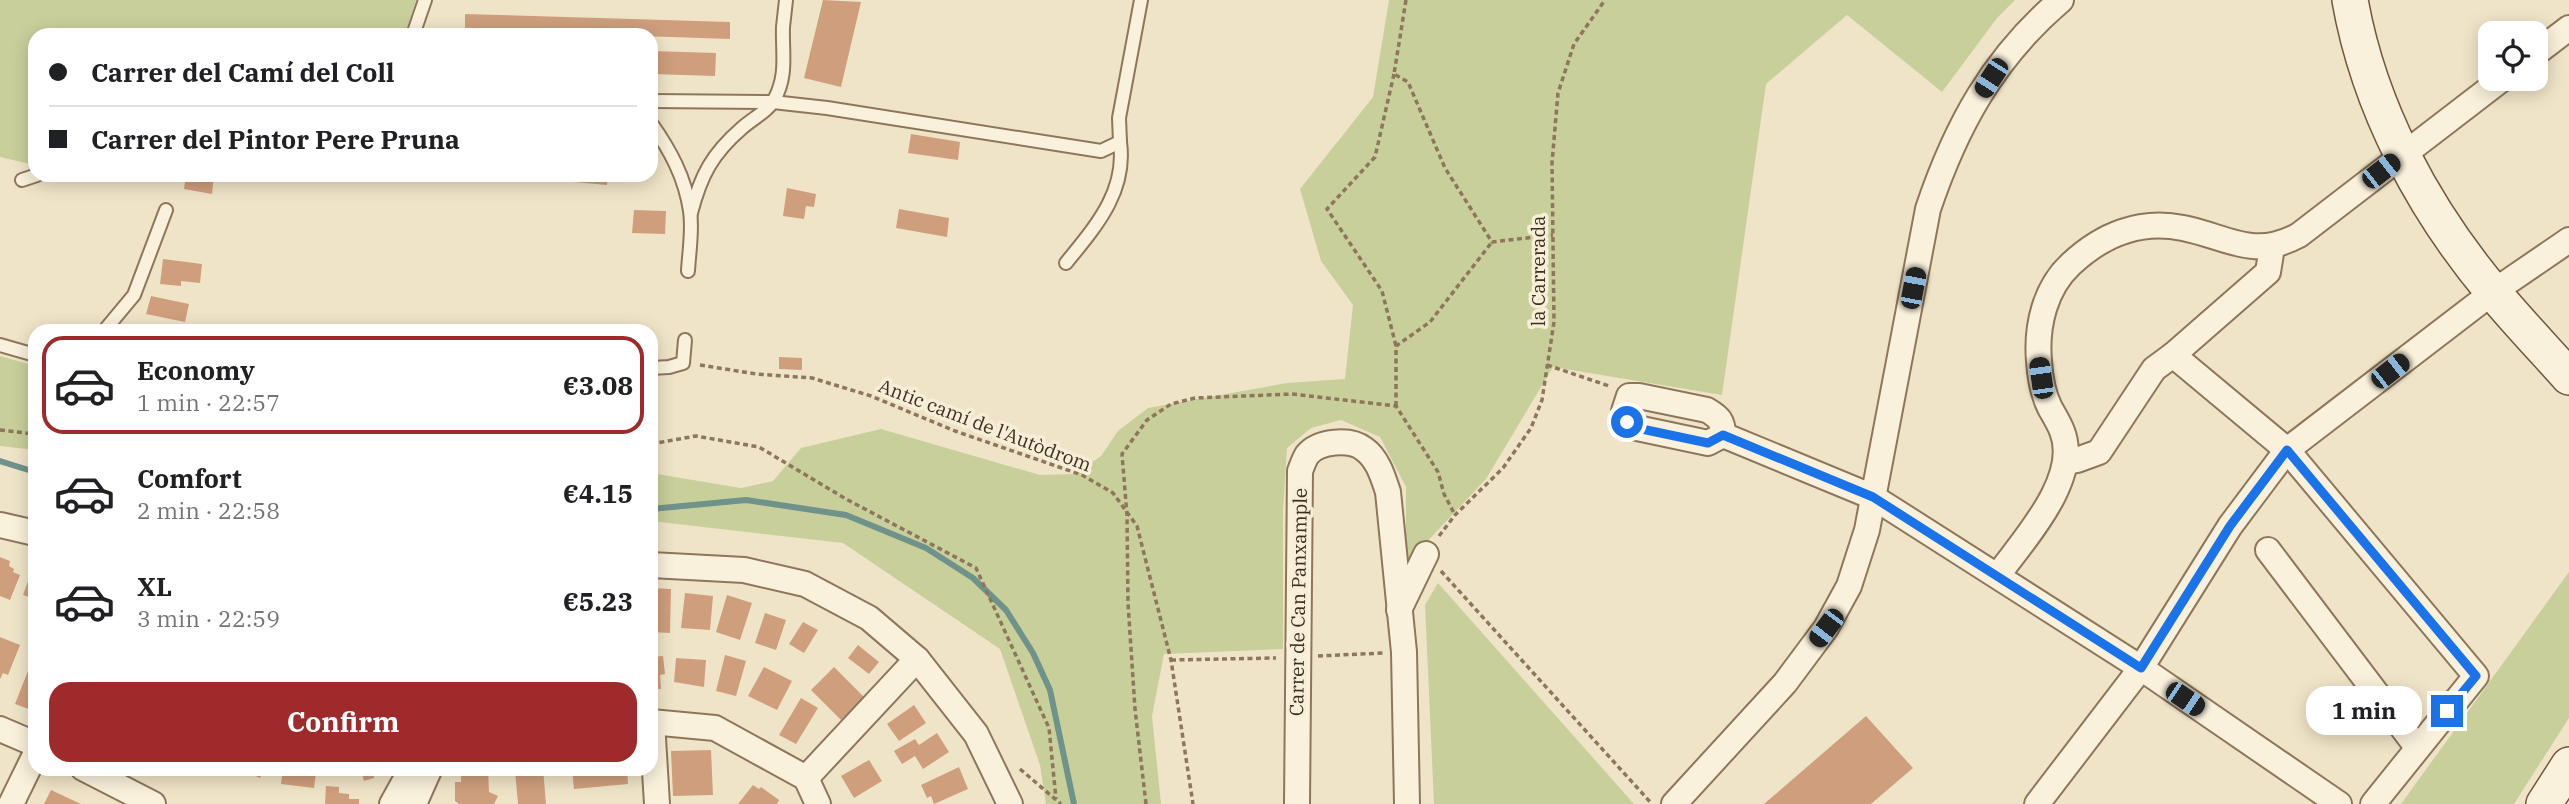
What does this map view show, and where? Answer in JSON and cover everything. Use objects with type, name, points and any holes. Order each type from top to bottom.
[{"type":"street","points":[[1674,804],[1785,683],[1826,628],[1849,586],[1867,530],[1928,209],[1945,159],[1966,116],[2003,59],[2061,0]]},
{"type":"street","points":[[2350,0],[2356,35],[2378,99],[2402,155],[2423,193],[2493,292],[2569,377]]},
{"type":"street","points":[[2548,44],[2569,28]]},
{"type":"street","points":[[1998,575],[2055,494],[2066,462],[2063,431],[2048,405],[2043,385],[2038,344],[2044,308],[2066,269],[2100,241],[2137,227],[2181,227],[2241,245],[2272,247],[2300,235],[2486,91]]},
{"type":"street","points":[[2037,804],[2141,668],[2230,526],[2287,450],[2493,292],[2569,240]]},
{"type":"street","points":[[2066,462],[2099,452],[2154,369],[2268,272],[2272,247]]},
{"type":"street","points":[[2173,355],[2287,450],[2476,676],[2373,804]]},
{"type":"street","points":[[1629,396],[1707,410],[1717,415],[1723,424],[1723,435],[1873,497],[2141,668],[2339,804]]},
{"type":"street","name":"Carrer de Can Panxample","points":[[1297,804],[1300,471],[1308,454],[1325,445],[1347,442],[1363,448],[1372,457],[1388,492],[1404,652],[1406,804]]},
{"type":"street","points":[[0,525],[28,531]]},
{"type":"street","points":[[2268,550],[2417,747]]},
{"type":"street","points":[[1399,611],[1426,554]]},
{"type":"street","points":[[658,565],[744,570],[805,584],[869,618],[917,659],[976,734],[1010,804]]},
{"type":"street","points":[[806,778],[917,659]]},
{"type":"street","points":[[658,723],[715,728],[806,778],[818,804]]},
{"type":"street","points":[[0,729],[28,741]]},
{"type":"street","points":[[2543,804],[2569,765]]},
{"type":"street","points":[[11,804],[28,769]]},
{"type":"street","points":[[99,776],[153,804]]},
{"type":"street","points":[[392,804],[408,776]]},
{"type":"street","points":[[414,804],[426,776]]},
{"type":"street","points":[[655,776],[657,804]]},
{"type":"lane","points":[[415,28],[425,0]]},
{"type":"lane","points":[[688,271],[691,213],[698,186],[709,164],[725,143],[773,102],[783,78],[786,0]]},
{"type":"lane","points":[[1066,263],[1098,224],[1112,201],[1121,173],[1119,118],[1141,0]]},
{"type":"lane","points":[[658,101],[773,102],[827,108],[1101,151],[1120,142]]},
{"type":"lane","points":[[658,135],[681,175],[691,213]]},
{"type":"lane","points":[[22,180],[28,178]]},
{"type":"lane","points":[[110,324],[134,295],[166,210]]},
{"type":"lane","points":[[658,368],[683,363],[685,340]]},
{"type":"lane","points":[[0,345],[28,353]]},
{"type":"path","points":[[1406,0],[1394,74],[1375,157],[1326,209],[1382,291],[1396,346],[1396,406],[1438,472],[1444,494],[1455,515]]},
{"type":"path","name":"la Carrerada","points":[[1426,554],[1455,515],[1503,468],[1531,428],[1542,400],[1554,322],[1552,163],[1558,93],[1574,44],[1605,0]]},
{"type":"path","points":[[1394,74],[1408,82],[1445,168],[1492,242]]},
{"type":"path","points":[[1396,346],[1430,322],[1492,242],[1553,235]]},
{"type":"path","name":"Antic camí de l'Autòdrom","points":[[683,363],[812,378],[871,396],[955,431],[1082,475],[1113,493],[1137,526],[1171,660],[1193,804]]},
{"type":"path","points":[[1547,365],[1618,389],[1629,396]]},
{"type":"path","points":[[1146,804],[1135,709],[1122,454],[1147,420],[1171,404],[1195,398],[1292,394],[1396,406]]},
{"type":"path","points":[[0,430],[28,433]]},
{"type":"path","points":[[658,443],[696,436],[759,447],[846,499],[976,568],[1049,728],[1056,799],[1061,804]]},
{"type":"path","points":[[1426,554],[1652,804]]},
{"type":"green space","points":[[0,0],[416,0],[407,28],[28,28],[28,164],[0,157]]},
{"type":"green space","points":[[1389,0],[2015,0],[1997,18],[1942,92],[1847,15],[1766,84],[1722,395],[1553,367],[1486,479],[1406,564],[1406,487],[1380,437],[1341,420],[1311,428],[1287,448],[1283,511],[1283,649],[1164,654],[1152,716],[1161,804],[1046,804],[1040,765],[1000,649],[843,543],[658,522],[658,474],[741,488],[773,481],[801,448],[881,429],[1040,475],[1076,474],[1101,456],[1118,431],[1148,408],[1287,383],[1345,379],[1353,305],[1321,261],[1300,189],[1373,97]]},
{"type":"green space","points":[[0,356],[28,364],[28,449],[0,446]]},
{"type":"green space","points":[[2569,572],[2569,718],[2514,804],[2401,804]]},
{"type":"green space","points":[[1438,583],[1634,804],[1434,804],[1425,605]]},
{"type":"building","points":[[823,0],[861,2],[841,87],[804,78]]},
{"type":"building","points":[[465,14],[730,22],[730,39],[658,37],[658,28],[465,28]]},
{"type":"building","points":[[658,51],[716,53],[715,76],[658,74]]},
{"type":"building","points":[[911,134],[960,142],[958,160],[908,153]]},
{"type":"building","points":[[185,182],[213,182],[212,194],[184,189]]},
{"type":"building","points":[[573,182],[607,182],[607,185]]},
{"type":"building","points":[[787,188],[816,194],[814,207],[806,206],[804,219],[783,216]]},
{"type":"building","points":[[899,209],[949,218],[947,237],[896,228]]},
{"type":"building","points":[[634,210],[666,211],[665,234],[632,233]]},
{"type":"building","points":[[163,259],[202,264],[200,283],[181,281],[181,286],[160,284]]},
{"type":"building","points":[[151,296],[189,304],[185,322],[146,314]]},
{"type":"building","points":[[779,357],[802,358],[802,370],[779,369]]},
{"type":"building","points":[[0,557],[10,561],[9,566],[14,569],[13,572],[20,575],[10,600],[0,596]]},
{"type":"building","points":[[28,581],[28,597],[23,595]]},
{"type":"building","points":[[658,588],[671,589],[670,633],[658,632]]},
{"type":"building","points":[[685,593],[713,596],[710,630],[681,628]]},
{"type":"building","points":[[727,595],[752,603],[740,640],[716,632]]},
{"type":"building","points":[[765,613],[786,620],[776,650],[755,643]]},
{"type":"building","points":[[803,622],[818,630],[804,653],[789,644]]},
{"type":"building","points":[[0,637],[20,645],[8,675],[3,673],[0,679]]},
{"type":"building","points":[[858,645],[879,662],[869,674],[848,658]]},
{"type":"building","points":[[725,655],[746,661],[736,696],[716,691]]},
{"type":"building","points":[[658,656],[663,656],[665,674],[660,675],[661,689],[658,689]]},
{"type":"building","points":[[676,658],[706,660],[704,687],[674,682]]},
{"type":"building","points":[[764,667],[792,681],[777,710],[748,696]]},
{"type":"building","points":[[834,667],[864,697],[841,720],[811,690]]},
{"type":"building","points":[[28,671],[28,709],[15,704]]},
{"type":"building","points":[[801,698],[818,708],[796,744],[779,735]]},
{"type":"building","points":[[914,705],[926,723],[899,741],[887,724]]},
{"type":"building","points":[[1866,716],[1913,768],[1871,804],[1764,804]]},
{"type":"building","points":[[937,733],[949,752],[923,769],[915,756],[902,764],[894,751],[915,739],[919,745]]},
{"type":"building","points":[[711,750],[713,795],[673,796],[671,751]]},
{"type":"building","points":[[869,760],[882,781],[854,798],[841,776]]},
{"type":"building","points":[[959,767],[968,789],[934,804],[931,796],[927,798],[921,785]]},
{"type":"building","points":[[282,776],[316,776],[314,788],[281,784]]},
{"type":"building","points":[[363,776],[374,776],[374,778],[364,781]]},
{"type":"building","points":[[461,776],[488,776],[489,792],[498,796],[494,804],[459,804],[455,801],[455,782],[461,782]]},
{"type":"building","points":[[516,776],[544,776],[546,804],[518,804]]},
{"type":"building","points":[[573,776],[628,776],[628,784],[574,789]]},
{"type":"building","points":[[753,785],[759,789],[761,787],[779,800],[777,804],[738,804]]},
{"type":"building","points":[[326,786],[339,787],[339,793],[349,794],[349,799],[359,799],[359,804],[325,804]]},
{"type":"building","points":[[51,790],[81,804],[44,804]]},
{"type":"waterway","points":[[0,461],[28,470]]},
{"type":"waterway","points":[[658,508],[746,500],[846,515],[926,548],[973,578],[1006,610],[1033,653],[1050,690],[1074,804]]},
{"type":"route","points":[[1627,422],[1637,428],[1708,443],[1723,435],[1873,497],[2141,668],[2230,526],[2287,450],[2476,676],[2447,711]]}]
